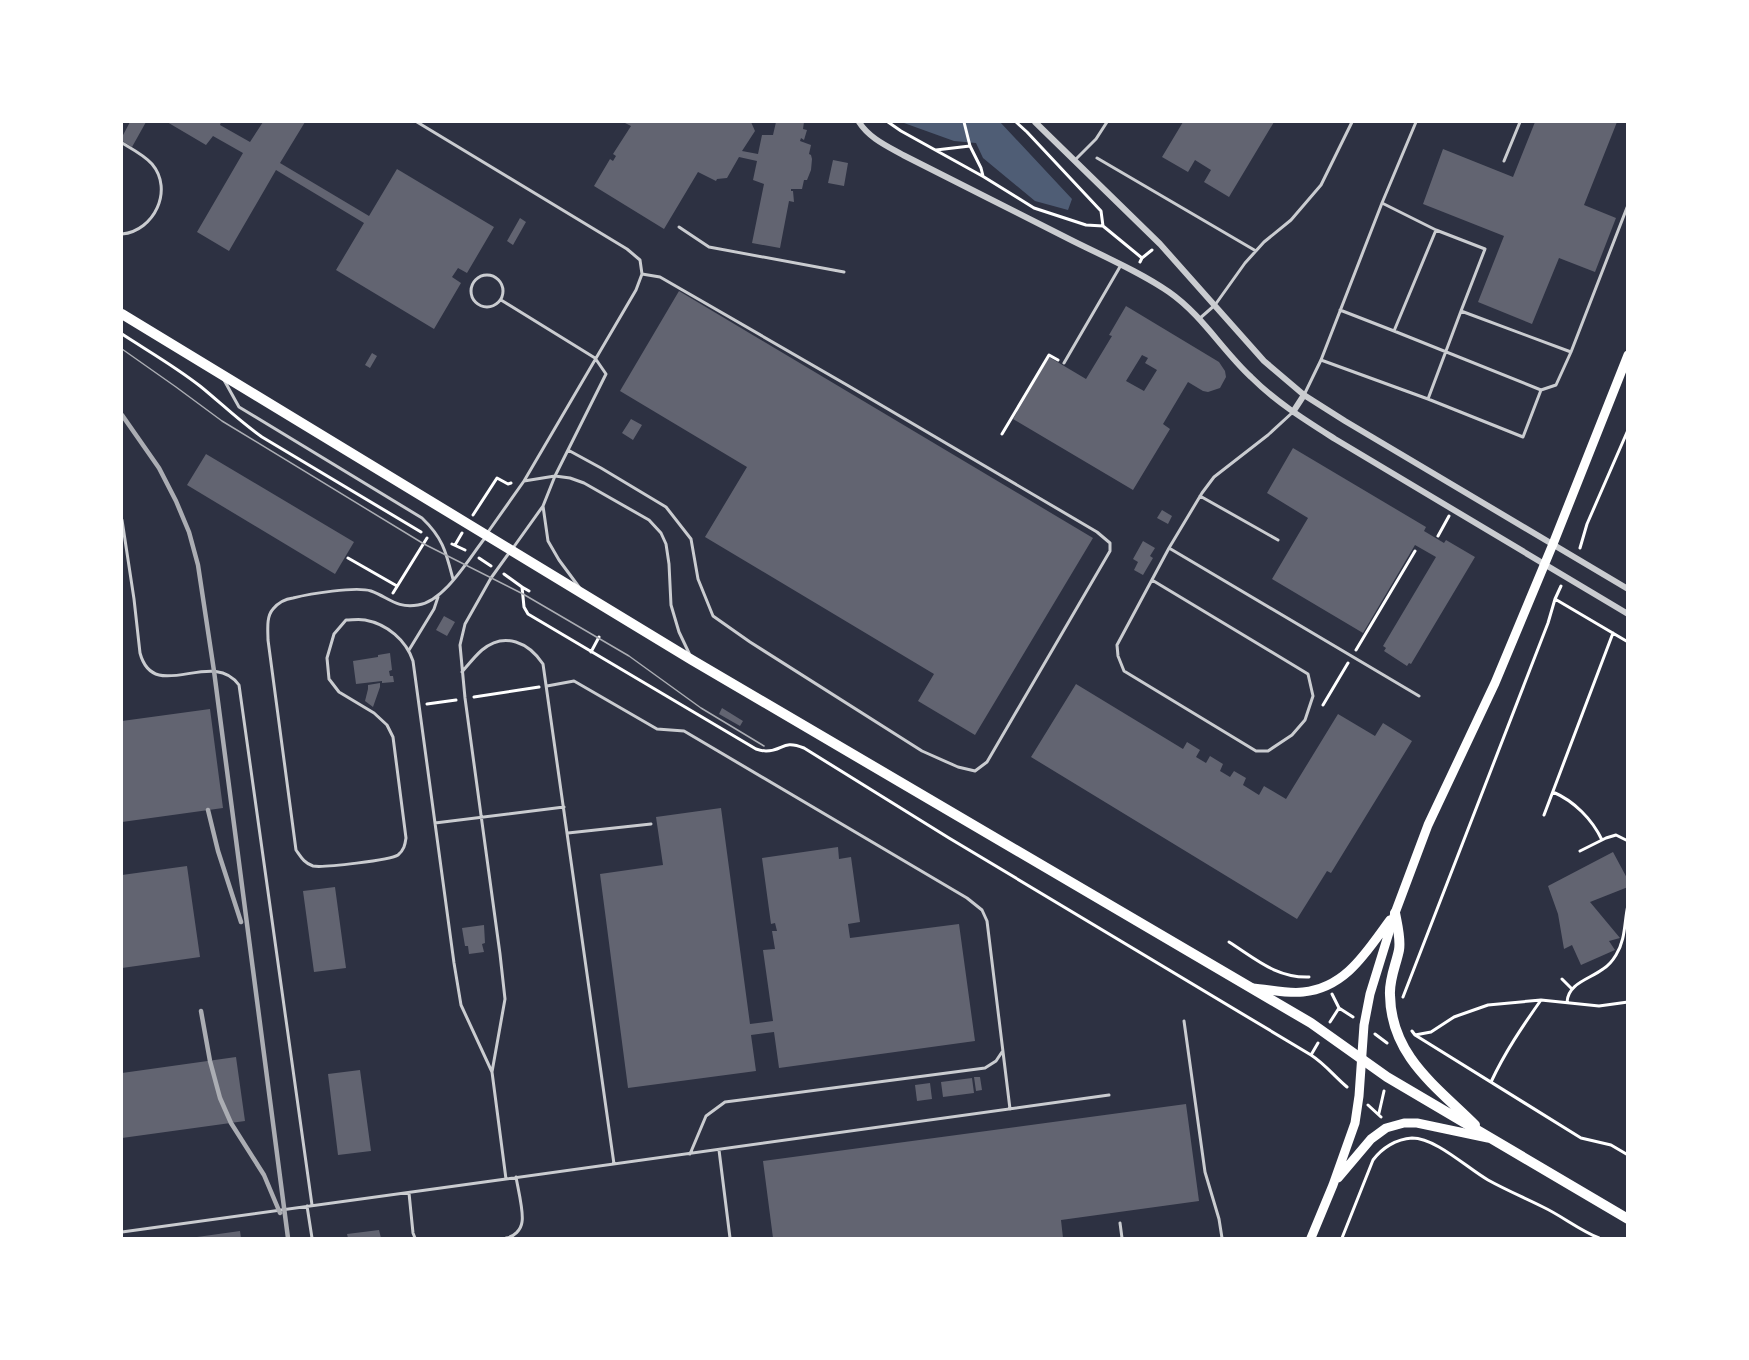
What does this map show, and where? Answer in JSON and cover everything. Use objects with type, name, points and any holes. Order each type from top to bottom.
[{"type":"main road","points":[[122,314],[692,660],[1311,1023],[1387,1077],[1628,1219]]},
{"type":"main road","points":[[1311,1239],[1355,1123],[1364,1025],[1370,994],[1395,913],[1428,825],[1495,683],[1628,356]]},
{"type":"main road","points":[[1250,987],[1301,992],[1327,986],[1341,979],[1357,964],[1395,913]]},
{"type":"main road","points":[[1395,913],[1400,947],[1389,994],[1400,1043],[1416,1066],[1488,1138]]},
{"type":"main road","points":[[1333,1185],[1371,1139],[1386,1128],[1404,1123],[1417,1123],[1488,1138]]},
{"type":"street","points":[[859,122],[877,141],[1168,291],[1186,305],[1249,376],[1293,412],[1628,614]]},
{"type":"street","points":[[1035,122],[1160,244],[1264,360],[1304,395],[1345,422],[1628,590]]},
{"type":"street","points":[[1293,412],[1304,395]]},
{"type":"lane","points":[[409,650],[434,609],[438,597],[486,536],[524,480],[636,290],[642,274],[640,260],[627,249],[417,122]]},
{"type":"lane","points":[[1075,160],[1096,140],[1107,122]]},
{"type":"lane","points":[[1199,319],[1215,305],[1245,263],[1264,242],[1291,220],[1321,185],[1352,122]]},
{"type":"lane","points":[[1304,395],[1321,360],[1416,122]]},
{"type":"lane","points":[[1504,161],[1520,122]]},
{"type":"lane","points":[[122,143],[145,157],[153,165],[161,183],[162,193],[155,213],[146,224],[122,234]]},
{"type":"lane","points":[[1097,158],[1256,251]]},
{"type":"lane","points":[[1382,203],[1436,230],[1485,249],[1428,399]]},
{"type":"lane","points":[[1340,310],[1541,390],[1556,386],[1572,352],[1628,205]]},
{"type":"lane","points":[[679,227],[709,247],[844,272]]},
{"type":"lane","points":[[1394,331],[1436,230]]},
{"type":"lane","points":[[1065,363],[1121,265]]},
{"type":"lane","points":[[568,450],[666,507],[691,539],[698,579],[713,616],[922,751],[958,767],[975,771],[987,762],[1110,551],[1110,543],[1097,532],[660,277],[642,274]]},
{"type":"lane","points":[[486,275],[497,278],[504,292],[501,300],[496,306],[490,308],[477,304],[471,296],[471,287],[476,279],[486,275]]},
{"type":"lane","points":[[501,300],[595,358],[606,374],[555,476],[543,506],[497,569],[465,624],[460,645],[461,672],[501,954],[504,999],[492,1072],[506,1179]]},
{"type":"lane","points":[[1461,311],[1572,352]]},
{"type":"lane","points":[[1321,360],[1523,437],[1541,390]]},
{"type":"lane","points":[[221,374],[239,407],[422,518],[434,529],[441,541],[453,580]]},
{"type":"lane","points":[[1152,580],[1308,674],[1313,696],[1305,720],[1292,735],[1268,751],[1256,751],[1124,671],[1118,656],[1117,645],[1169,548],[1214,477],[1268,435],[1293,412]]},
{"type":"lane","points":[[524,480],[555,476],[570,478],[584,483],[649,520],[661,533],[666,544],[671,605],[692,660]]},
{"type":"lane","points":[[1200,496],[1278,540]]},
{"type":"lane","points":[[543,506],[548,541],[586,596]]},
{"type":"lane","points":[[122,520],[140,653],[142,662],[148,671],[163,677],[210,671],[221,672],[234,679],[239,685],[312,1239]]},
{"type":"lane","points":[[1169,548],[1419,696]]},
{"type":"lane","points":[[438,597],[419,606],[400,605],[369,590],[353,589],[291,598],[280,602],[272,610],[268,621],[268,640],[296,850],[303,861],[314,866],[332,867],[397,856],[404,848],[406,838],[393,737],[387,725],[374,713],[339,692],[329,679],[327,658],[334,634],[346,620],[364,620],[382,627],[401,639],[409,650],[413,661],[461,1005],[492,1072]]},
{"type":"lane","points":[[461,672],[482,650],[493,643],[510,640],[536,653],[543,664],[614,1164]]},
{"type":"lane","points":[[547,686],[574,681],[657,729],[684,731],[957,892],[982,910],[987,921],[1010,1109]]},
{"type":"lane","points":[[435,823],[564,807]]},
{"type":"lane","points":[[568,833],[651,824]]},
{"type":"lane","points":[[1184,1021],[1205,1172],[1219,1219],[1222,1239]]},
{"type":"lane","points":[[690,1154],[706,1116],[725,1102],[985,1068],[996,1061],[1003,1051]]},
{"type":"lane","points":[[122,1232],[1109,1095]]},
{"type":"lane","points":[[719,1150],[730,1239]]},
{"type":"lane","points":[[506,1239],[511,1238],[519,1230],[522,1222],[516,1177]]},
{"type":"lane","points":[[409,1192],[415,1239]]},
{"type":"lane","points":[[1120,1222],[1122,1239]]},
{"type":"path","points":[[888,122],[1034,208],[1086,225],[1103,226],[1142,258],[1136,273]]},
{"type":"path","points":[[964,122],[970,146],[984,177]]},
{"type":"path","points":[[1016,122],[1101,211],[1103,226]]},
{"type":"path","points":[[935,150],[970,146]]},
{"type":"path","points":[[122,334],[190,379],[237,420],[262,437],[428,536],[455,545],[472,554],[529,591]]},
{"type":"path","points":[[1002,434],[1048,355],[1065,363]]},
{"type":"path","points":[[1576,558],[1587,524],[1628,430]]},
{"type":"path","points":[[455,545],[497,478],[508,484],[524,480]]},
{"type":"path","points":[[1438,536],[1453,509]]},
{"type":"path","points":[[388,600],[428,536]]},
{"type":"path","points":[[1323,705],[1415,551]]},
{"type":"path","points":[[348,558],[397,586]]},
{"type":"path","points":[[1403,1004],[1410,976],[1566,576]]},
{"type":"path","points":[[522,587],[524,607],[528,614],[591,648],[756,750],[767,752],[787,744],[804,748],[949,838],[1311,1055],[1326,1065],[1334,1076],[1379,1114]]},
{"type":"path","points":[[1556,599],[1628,642]]},
{"type":"path","points":[[524,607],[530,611]]},
{"type":"path","points":[[1544,815],[1613,633]]},
{"type":"path","points":[[591,648],[599,636]]},
{"type":"path","points":[[419,705],[547,686]]},
{"type":"path","points":[[1552,792],[1586,816],[1602,840]]},
{"type":"path","points":[[1580,851],[1616,835],[1628,841]]},
{"type":"path","points":[[1567,1002],[1572,989],[1605,968],[1615,957],[1622,944],[1628,905]]},
{"type":"path","points":[[1562,979],[1572,989]]},
{"type":"path","points":[[1491,1082],[1501,1060],[1541,1000]]},
{"type":"path","points":[[1415,1035],[1431,1032],[1454,1017],[1488,1005],[1541,1000],[1599,1006],[1628,1002]]},
{"type":"path","points":[[1364,1025],[1393,1048]]},
{"type":"path","points":[[1407,1026],[1415,1035],[1581,1138],[1611,1145],[1628,1155]]},
{"type":"path","points":[[1342,1239],[1373,1160],[1381,1150],[1411,1138],[1426,1141],[1445,1151],[1485,1179],[1514,1195],[1542,1206],[1599,1239]]},
{"type":"water","points":[[903,122],[1000,122],[1072,199],[1068,210],[1035,201],[983,158],[976,143],[954,141]]},
{"type":"building","points":[[130,122],[146,122],[132,147],[122,141]]},
{"type":"building","points":[[167,122],[221,122],[220,125],[250,142],[263,122],[305,122],[280,163],[369,216],[397,169],[494,227],[467,273],[458,268],[452,277],[461,283],[434,329],[336,270],[364,223],[276,170],[229,251],[197,232],[243,153],[213,136],[206,145]]},
{"type":"building","points":[[623,122],[751,122],[755,131],[742,151],[758,154],[762,135],[773,135],[776,122],[804,122],[803,129],[807,130],[804,140],[801,138],[800,141],[811,145],[809,154],[812,159],[811,170],[807,180],[804,180],[802,189],[791,189],[794,202],[789,201],[780,248],[752,243],[764,184],[753,180],[757,161],[739,157],[727,178],[716,181],[698,172],[664,229],[594,186],[610,159],[613,161],[616,156],[613,154],[631,126]]},
{"type":"building","points":[[1183,122],[1274,122],[1229,197],[1204,182],[1211,170],[1195,160],[1188,172],[1162,157]]},
{"type":"building","points":[[1535,122],[1617,122],[1584,205],[1616,218],[1595,272],[1559,258],[1532,324],[1478,302],[1504,236],[1423,204],[1443,149],[1513,177]]},
{"type":"building","points":[[833,160],[848,163],[844,186],[828,183]]},
{"type":"building","points":[[520,218],[526,222],[513,245],[507,241]]},
{"type":"building","points":[[679,291],[1093,538],[975,735],[918,701],[934,674],[705,537],[747,467],[620,391]]},
{"type":"building","points":[[1126,306],[1219,362],[1226,377],[1220,388],[1208,392],[1188,382],[1163,424],[1170,429],[1133,490],[1013,419],[1049,357],[1086,379],[1112,336],[1109,335]],"holes":[[[1142,355],[1148,358],[1145,363],[1157,370],[1144,391],[1126,381]]]},
{"type":"building","points":[[372,353],[377,356],[370,368],[365,365]]},
{"type":"building","points":[[631,419],[642,425],[633,440],[622,433]]},
{"type":"building","points":[[1293,448],[1426,527],[1424,531],[1444,543],[1446,540],[1475,557],[1411,664],[1407,666],[1384,651],[1386,648],[1383,646],[1436,557],[1415,545],[1363,633],[1272,579],[1308,518],[1267,493]]},
{"type":"building","points":[[206,454],[354,542],[335,574],[187,485]]},
{"type":"building","points":[[1162,510],[1172,516],[1168,524],[1157,518]]},
{"type":"building","points":[[1143,541],[1155,548],[1150,556],[1153,558],[1143,575],[1134,570],[1138,562],[1133,559]]},
{"type":"building","points":[[444,616],[455,622],[447,636],[436,630]]},
{"type":"building","points":[[390,653],[392,670],[389,671],[394,682],[356,684],[353,661]]},
{"type":"building","points":[[380,683],[373,707],[365,701],[368,685]]},
{"type":"building","points":[[1076,684],[1183,749],[1187,742],[1200,750],[1196,757],[1206,763],[1210,756],[1223,764],[1220,771],[1230,777],[1234,771],[1246,778],[1243,785],[1259,795],[1264,786],[1286,799],[1338,714],[1375,736],[1383,723],[1412,741],[1331,873],[1327,871],[1297,919],[1031,757]]},
{"type":"building","points":[[722,708],[743,721],[740,726],[719,714]]},
{"type":"building","points":[[210,709],[223,808],[122,822],[122,721]]},
{"type":"building","points":[[721,808],[750,1024],[773,1021],[763,950],[775,949],[772,931],[777,931],[775,923],[771,924],[762,858],[838,847],[839,859],[851,857],[860,922],[848,924],[850,938],[959,924],[975,1041],[779,1068],[774,1032],[751,1035],[756,1071],[628,1088],[600,874],[663,865],[656,817]]},
{"type":"building","points":[[1613,852],[1628,880],[1628,887],[1590,902],[1620,938],[1609,941],[1615,950],[1581,965],[1572,945],[1564,949],[1558,914],[1548,886]]},
{"type":"building","points":[[187,866],[200,957],[122,968],[122,875]]},
{"type":"building","points":[[335,887],[346,968],[314,972],[303,891]]},
{"type":"building","points":[[484,925],[485,943],[482,944],[484,952],[469,954],[462,928]]},
{"type":"building","points":[[236,1057],[245,1121],[122,1138],[122,1073]]},
{"type":"building","points":[[360,1070],[371,1151],[338,1155],[328,1074]]},
{"type":"building","points":[[974,1077],[980,1077],[982,1090],[976,1091]]},
{"type":"building","points":[[972,1078],[974,1093],[943,1097],[941,1082]]},
{"type":"building","points":[[930,1083],[932,1099],[917,1101],[915,1085]]},
{"type":"building","points":[[1186,1104],[1199,1201],[1061,1220],[1063,1238],[773,1238],[763,1161]]},
{"type":"building","points":[[379,1230],[381,1238],[348,1238],[347,1234]]},
{"type":"building","points":[[240,1231],[241,1238],[197,1238],[197,1237]]},
{"type":"tram line","points":[[122,349],[222,421],[424,544],[523,594],[629,656],[701,708],[764,746]]},
{"type":"railway","points":[[122,415],[159,468],[176,501],[189,532],[198,565],[214,671],[288,1238]]},
{"type":"railway","points":[[208,810],[218,851],[241,922]]},
{"type":"railway","points":[[201,1011],[210,1061],[220,1098],[231,1123],[264,1175],[280,1213]]}]
